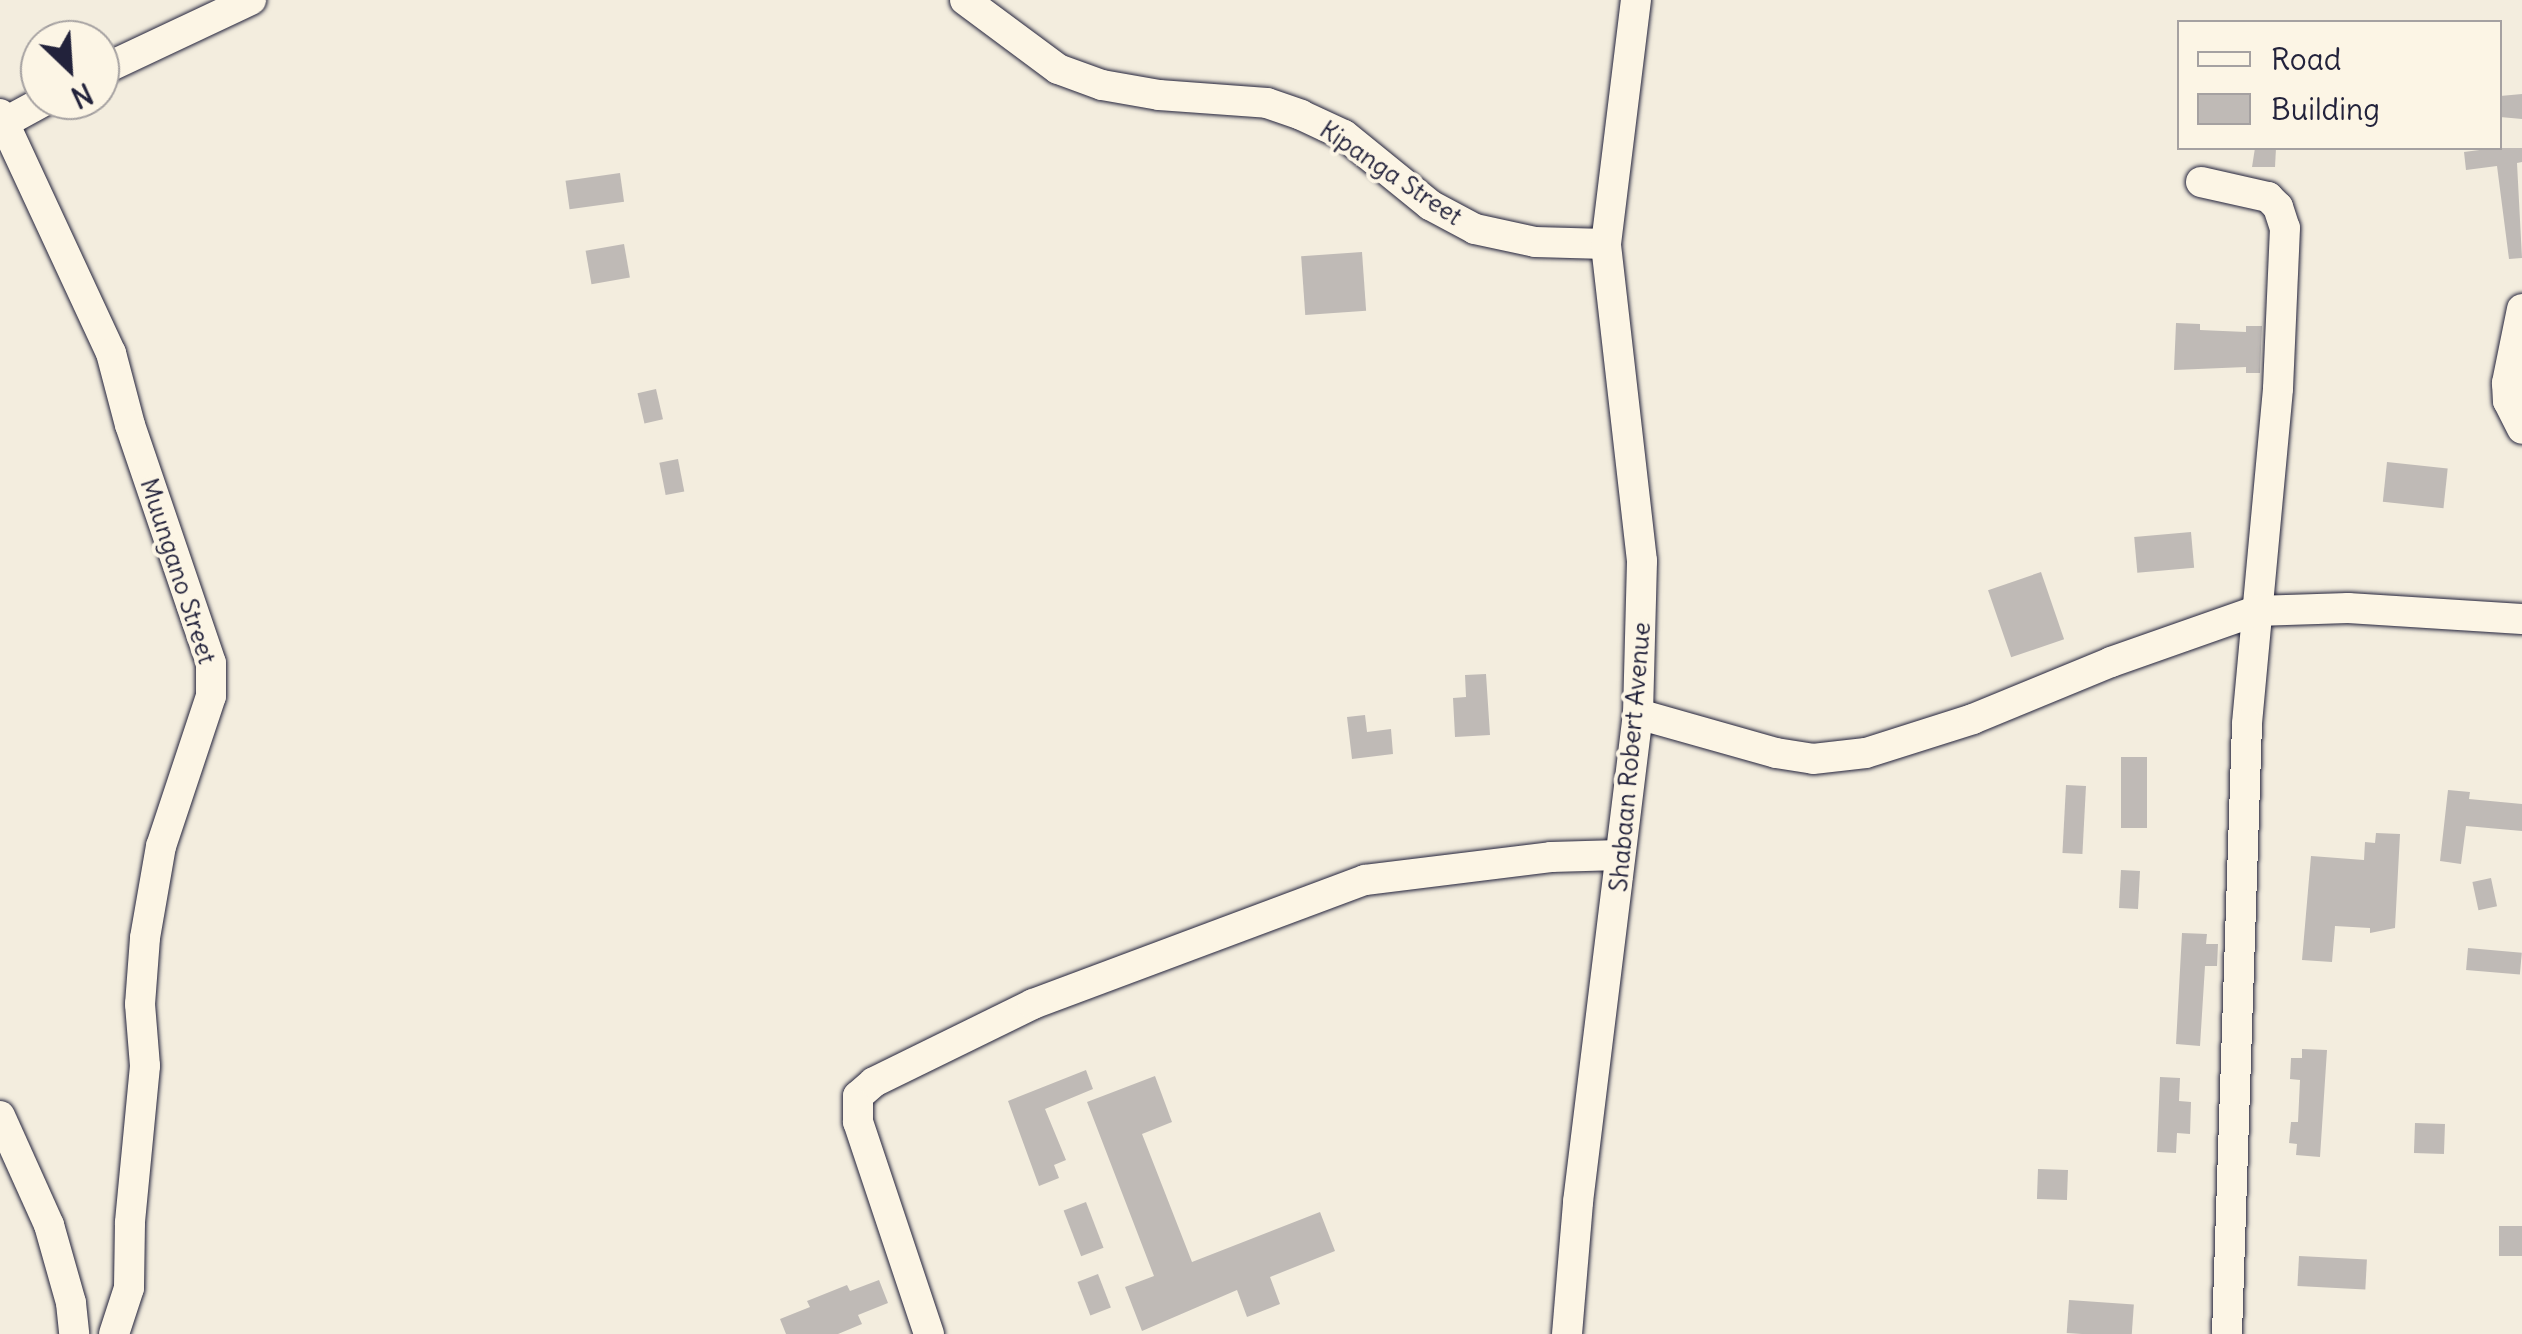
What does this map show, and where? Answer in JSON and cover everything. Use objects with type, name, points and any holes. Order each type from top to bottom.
[{"type":"street","points":[[120,62],[251,0]]},
{"type":"street","name":"Kipanga Street","points":[[965,0],[1058,69],[1102,86],[1267,103],[1301,115],[1344,135],[1430,205],[1475,229],[1535,242],[1606,244]]},
{"type":"street","name":"Shabaan Robert Avenue","points":[[1567,1334],[1578,1202],[1638,714],[1642,561],[1606,244],[1636,0]]},
{"type":"street","name":"Muungano Street","points":[[2,121],[111,354],[130,425],[211,662],[210,696],[161,846],[145,938],[140,1004],[145,1066],[130,1222],[129,1288],[114,1334]]},
{"type":"street","points":[[2201,182],[2268,198],[2278,207],[2285,228],[2278,389],[2256,611],[2241,855],[2237,1133],[2227,1334]]},
{"type":"street","points":[[2522,309],[2507,383],[2508,401],[2522,429]]},
{"type":"street","points":[[1638,714],[1776,753],[1813,758],[1866,753],[1973,720],[2111,662],[2256,611],[2348,608],[2522,619]]},
{"type":"street","points":[[929,1334],[858,1122],[858,1096],[874,1082],[1033,1004],[1365,880],[1532,859],[1620,854]]},
{"type":"street","points":[[0,1116],[54,1238],[74,1334]]},
{"type":"building","points":[[2522,94],[2522,119],[2502,117],[2502,96]]},
{"type":"building","points":[[2522,148],[2522,162],[2517,163],[2522,258],[2509,259],[2497,166],[2466,170],[2464,152]]},
{"type":"building","points":[[2255,150],[2276,150],[2275,167],[2252,167]]},
{"type":"building","points":[[620,173],[624,202],[570,209],[566,181]]},
{"type":"building","points":[[624,244],[630,277],[591,284],[586,251]]},
{"type":"building","points":[[1362,252],[1366,311],[1305,315],[1301,256]]},
{"type":"building","points":[[2176,323],[2200,324],[2200,330],[2246,332],[2246,326],[2262,326],[2260,373],[2246,373],[2246,367],[2174,370]]},
{"type":"building","points":[[656,389],[663,419],[644,423],[637,393]]},
{"type":"building","points":[[678,459],[684,491],[666,495],[659,463]]},
{"type":"building","points":[[2387,462],[2448,468],[2443,508],[2383,502]]},
{"type":"building","points":[[2191,532],[2194,568],[2137,573],[2134,537]]},
{"type":"building","points":[[2041,572],[2064,639],[2011,657],[1988,590]]},
{"type":"building","points":[[1486,674],[1490,735],[1455,737],[1453,698],[1466,697],[1465,675]]},
{"type":"building","points":[[1365,715],[1367,732],[1391,729],[1393,754],[1352,759],[1347,717]]},
{"type":"building","points":[[2121,757],[2147,757],[2147,828],[2121,828]]},
{"type":"building","points":[[2066,785],[2086,786],[2082,854],[2062,853]]},
{"type":"building","points":[[2448,790],[2470,792],[2469,799],[2522,804],[2522,831],[2466,826],[2461,864],[2440,861]]},
{"type":"building","points":[[2376,833],[2400,834],[2395,928],[2370,933],[2370,928],[2335,926],[2332,962],[2302,960],[2311,856],[2364,860],[2365,842],[2375,843]]},
{"type":"building","points":[[2121,870],[2140,871],[2138,909],[2119,908]]},
{"type":"building","points":[[2491,878],[2497,906],[2478,910],[2472,882]]},
{"type":"building","points":[[2182,933],[2207,934],[2206,944],[2218,944],[2217,966],[2205,966],[2200,1046],[2176,1044]]},
{"type":"building","points":[[2468,948],[2522,953],[2520,975],[2466,970]]},
{"type":"building","points":[[2302,1049],[2327,1050],[2320,1157],[2296,1155],[2297,1144],[2289,1143],[2291,1122],[2298,1122],[2300,1080],[2290,1079],[2291,1058],[2302,1058]]},
{"type":"building","points":[[1086,1070],[1093,1089],[1045,1109],[1066,1160],[1054,1165],[1059,1178],[1039,1186],[1008,1101]]},
{"type":"building","points":[[1155,1076],[1172,1122],[1142,1134],[1192,1262],[1320,1212],[1335,1251],[1270,1277],[1280,1304],[1247,1317],[1237,1290],[1142,1331],[1125,1287],[1154,1276],[1087,1102]]},
{"type":"building","points":[[2160,1077],[2180,1078],[2179,1101],[2191,1102],[2190,1134],[2177,1133],[2176,1153],[2157,1152]]},
{"type":"building","points":[[2415,1123],[2445,1124],[2444,1154],[2414,1153]]},
{"type":"building","points":[[2038,1169],[2068,1170],[2067,1200],[2037,1199]]},
{"type":"building","points":[[1086,1202],[1104,1248],[1081,1256],[1064,1211]]},
{"type":"building","points":[[2499,1226],[2522,1226],[2522,1256],[2499,1256]]},
{"type":"building","points":[[2299,1256],[2367,1260],[2365,1290],[2297,1286]]},
{"type":"building","points":[[1098,1274],[1111,1308],[1090,1315],[1077,1282]]},
{"type":"building","points":[[879,1280],[888,1303],[858,1315],[862,1324],[838,1334],[786,1334],[780,1319],[810,1307],[807,1301],[847,1285],[850,1291]]},
{"type":"building","points":[[2069,1300],[2134,1305],[2132,1334],[2067,1333]]}]
